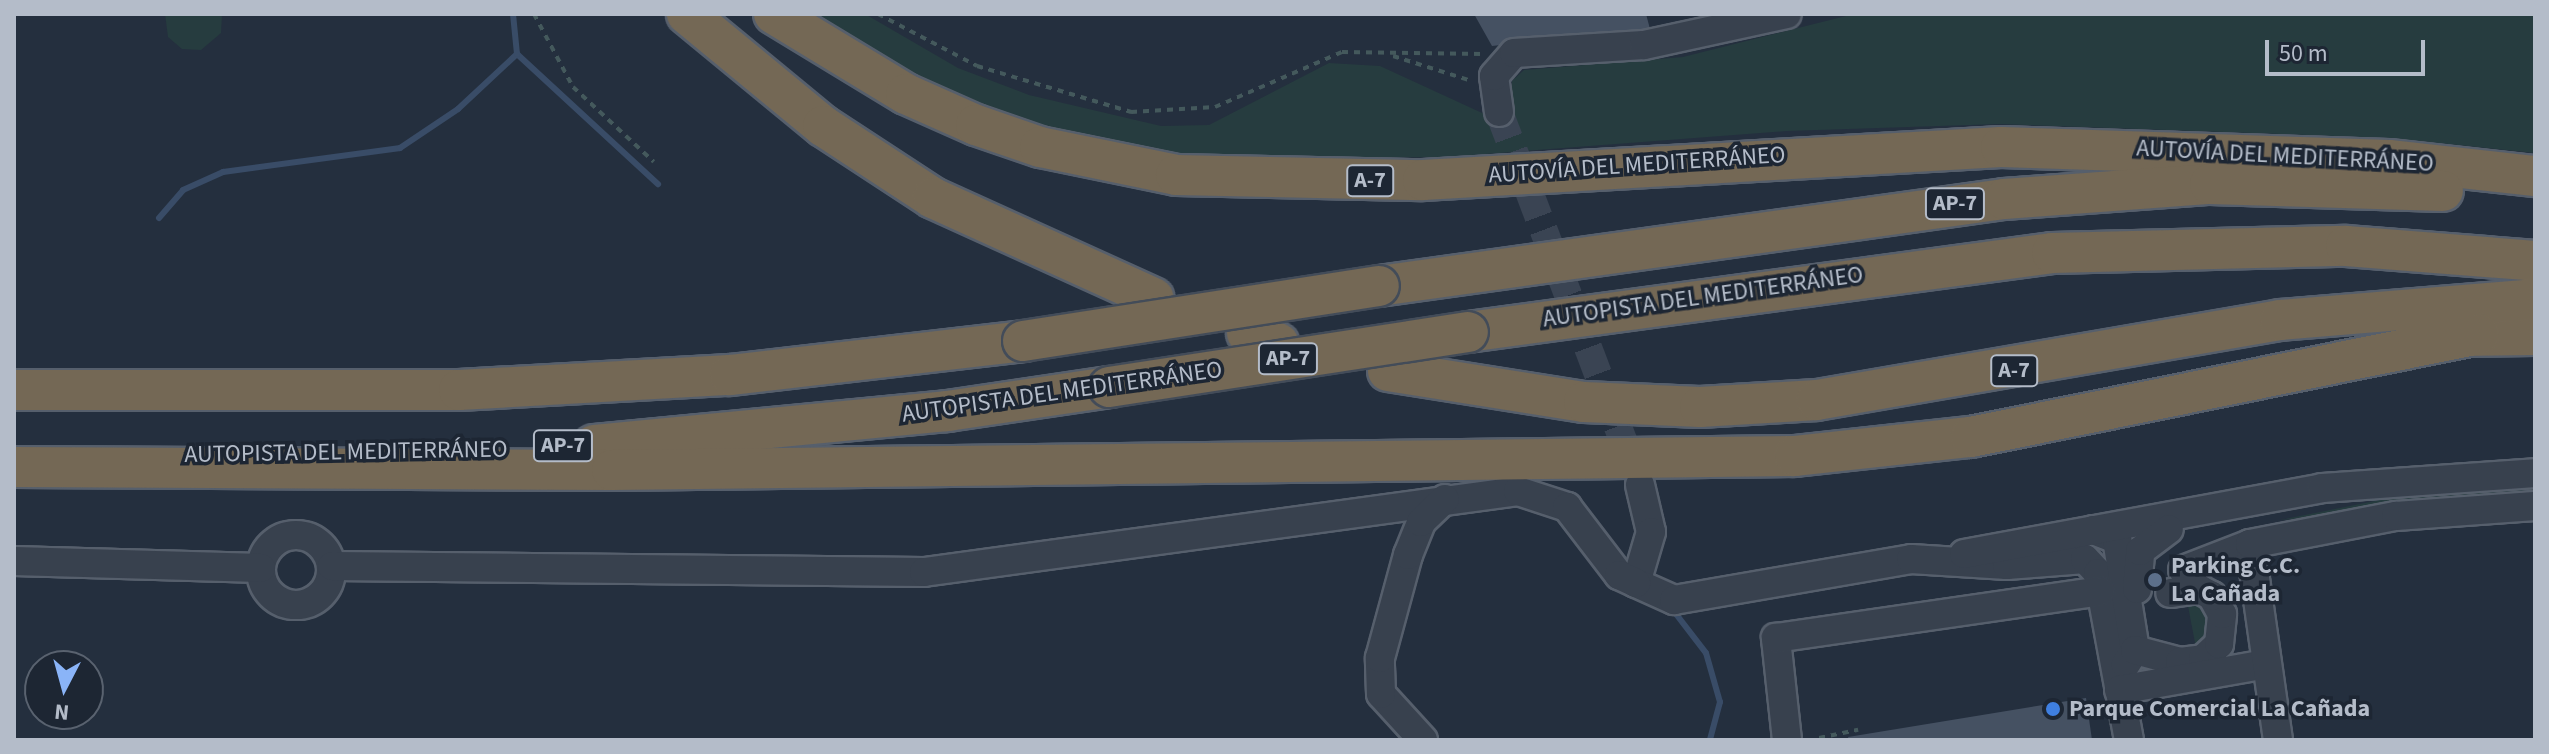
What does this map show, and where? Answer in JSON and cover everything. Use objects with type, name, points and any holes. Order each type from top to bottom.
[{"type":"highway","points":[[687,14],[823,126],[933,198],[1153,298]]},
{"type":"highway","name":"AUTOVÍA DEL MEDITERRÁNEO","points":[[774,14],[906,94],[976,125],[1040,147],[1176,175],[1423,180],[2043,147],[2389,160],[2535,176]]},
{"type":"highway","name":"AP-7","points":[[14,390],[459,390],[730,375],[1023,341],[1891,210],[2108,190],[2328,184],[2535,200]]},
{"type":"highway","name":"AUTOPISTA DEL MEDITERRÁNEO","points":[[14,452],[472,451],[615,443],[1109,387],[1468,332],[2052,253],[2346,246],[2535,261]]},
{"type":"highway","name":"A-7","points":[[1388,371],[1491,390],[1700,407],[1817,400],[2280,320],[2535,299]]},
{"type":"highway","points":[[1491,390],[1550,416],[1592,421],[1861,427],[2203,368],[2479,334],[2535,335]]},
{"type":"highway","points":[[14,467],[392,471],[1795,456],[1971,437],[2479,334]]},
{"type":"street","points":[[1498,108],[1494,76],[1514,53],[1644,45],[1787,14]]},
{"type":"street","points":[[1956,562],[2106,534],[2249,498],[2535,473]]},
{"type":"street","points":[[1636,583],[1651,532],[1640,485]]},
{"type":"street","points":[[332,566],[924,572],[1207,539],[1445,499],[1543,493],[1567,507],[1619,575],[1689,600],[1911,559],[1961,540],[2181,504],[2196,510]]},
{"type":"street","points":[[2106,534],[2169,529],[2249,498]]},
{"type":"street","points":[[1423,740],[1381,694],[1380,658],[1412,544],[1445,499]]},
{"type":"street","points":[[2174,578],[2250,544],[2396,516],[2535,506]]},
{"type":"street","points":[[2134,611],[2138,556],[2169,529]]},
{"type":"street","points":[[294,534],[323,547],[332,566],[323,593],[291,604],[265,586],[261,568],[268,549],[294,534]]},
{"type":"street","points":[[2101,591],[2106,534]]},
{"type":"street","points":[[2106,534],[2134,611],[2143,652]]},
{"type":"street","points":[[2250,544],[2278,740]]},
{"type":"street","points":[[1911,559],[1956,562],[2080,557],[2096,569],[2129,740]]},
{"type":"street","points":[[14,561],[261,568]]},
{"type":"street","points":[[2174,578],[2219,577],[2239,607],[2230,657],[2199,677]]},
{"type":"street","points":[[2143,652],[2170,663],[2203,659],[2222,635],[2212,596],[2174,578]]},
{"type":"street","points":[[1787,732],[1776,638],[2101,591]]},
{"type":"street","points":[[2117,679],[2143,652]]},
{"type":"street","points":[[2117,679],[2199,677],[2266,664]]},
{"type":"path","points":[[534,14],[573,87],[654,162]]},
{"type":"path","points":[[878,14],[977,66],[1131,112],[1206,109],[1332,53],[1514,53]]},
{"type":"path","points":[[1383,53],[1469,80],[1498,108]]},
{"type":"path","points":[[1819,738],[1858,730]]},
{"type":"green space","points":[[165,14],[222,14],[221,33],[201,50],[182,49],[168,37]]},
{"type":"green space","points":[[808,14],[865,14],[958,68],[1029,95],[1161,126],[1209,125],[1329,63],[1380,66],[1493,118],[1511,108],[1512,81],[1524,70],[1683,57],[1854,14],[2535,14],[2535,153],[2390,138],[2000,124],[1787,131],[1446,157],[1195,159],[1012,120],[932,86]]},
{"type":"green space","points":[[2535,486],[2535,496],[2280,520],[2380,500]]},
{"type":"green space","points":[[2195,597],[2211,613],[2209,634],[2196,648],[2187,601]]},
{"type":"building","points":[[1474,14],[1646,14],[1650,29],[1492,46]]},
{"type":"building","name":"Parque Comercial La Cañada","points":[[2086,698],[2092,740],[1849,740],[1848,737]]},
{"type":"waterway","points":[[159,218],[183,190],[223,172],[400,148],[458,109],[517,54],[513,14]]},
{"type":"waterway","points":[[517,54],[658,184]]},
{"type":"waterway","points":[[1676,614],[1706,653],[1720,702],[1710,740]]},
{"type":"tunnel","points":[[1499,112],[1636,474]]},
{"type":"place","name":"Parking C.C. La Cañada","points":[[2155,580]]},
{"type":"place","name":"Parque Comercial La Cañada","points":[[2053,709]]}]
